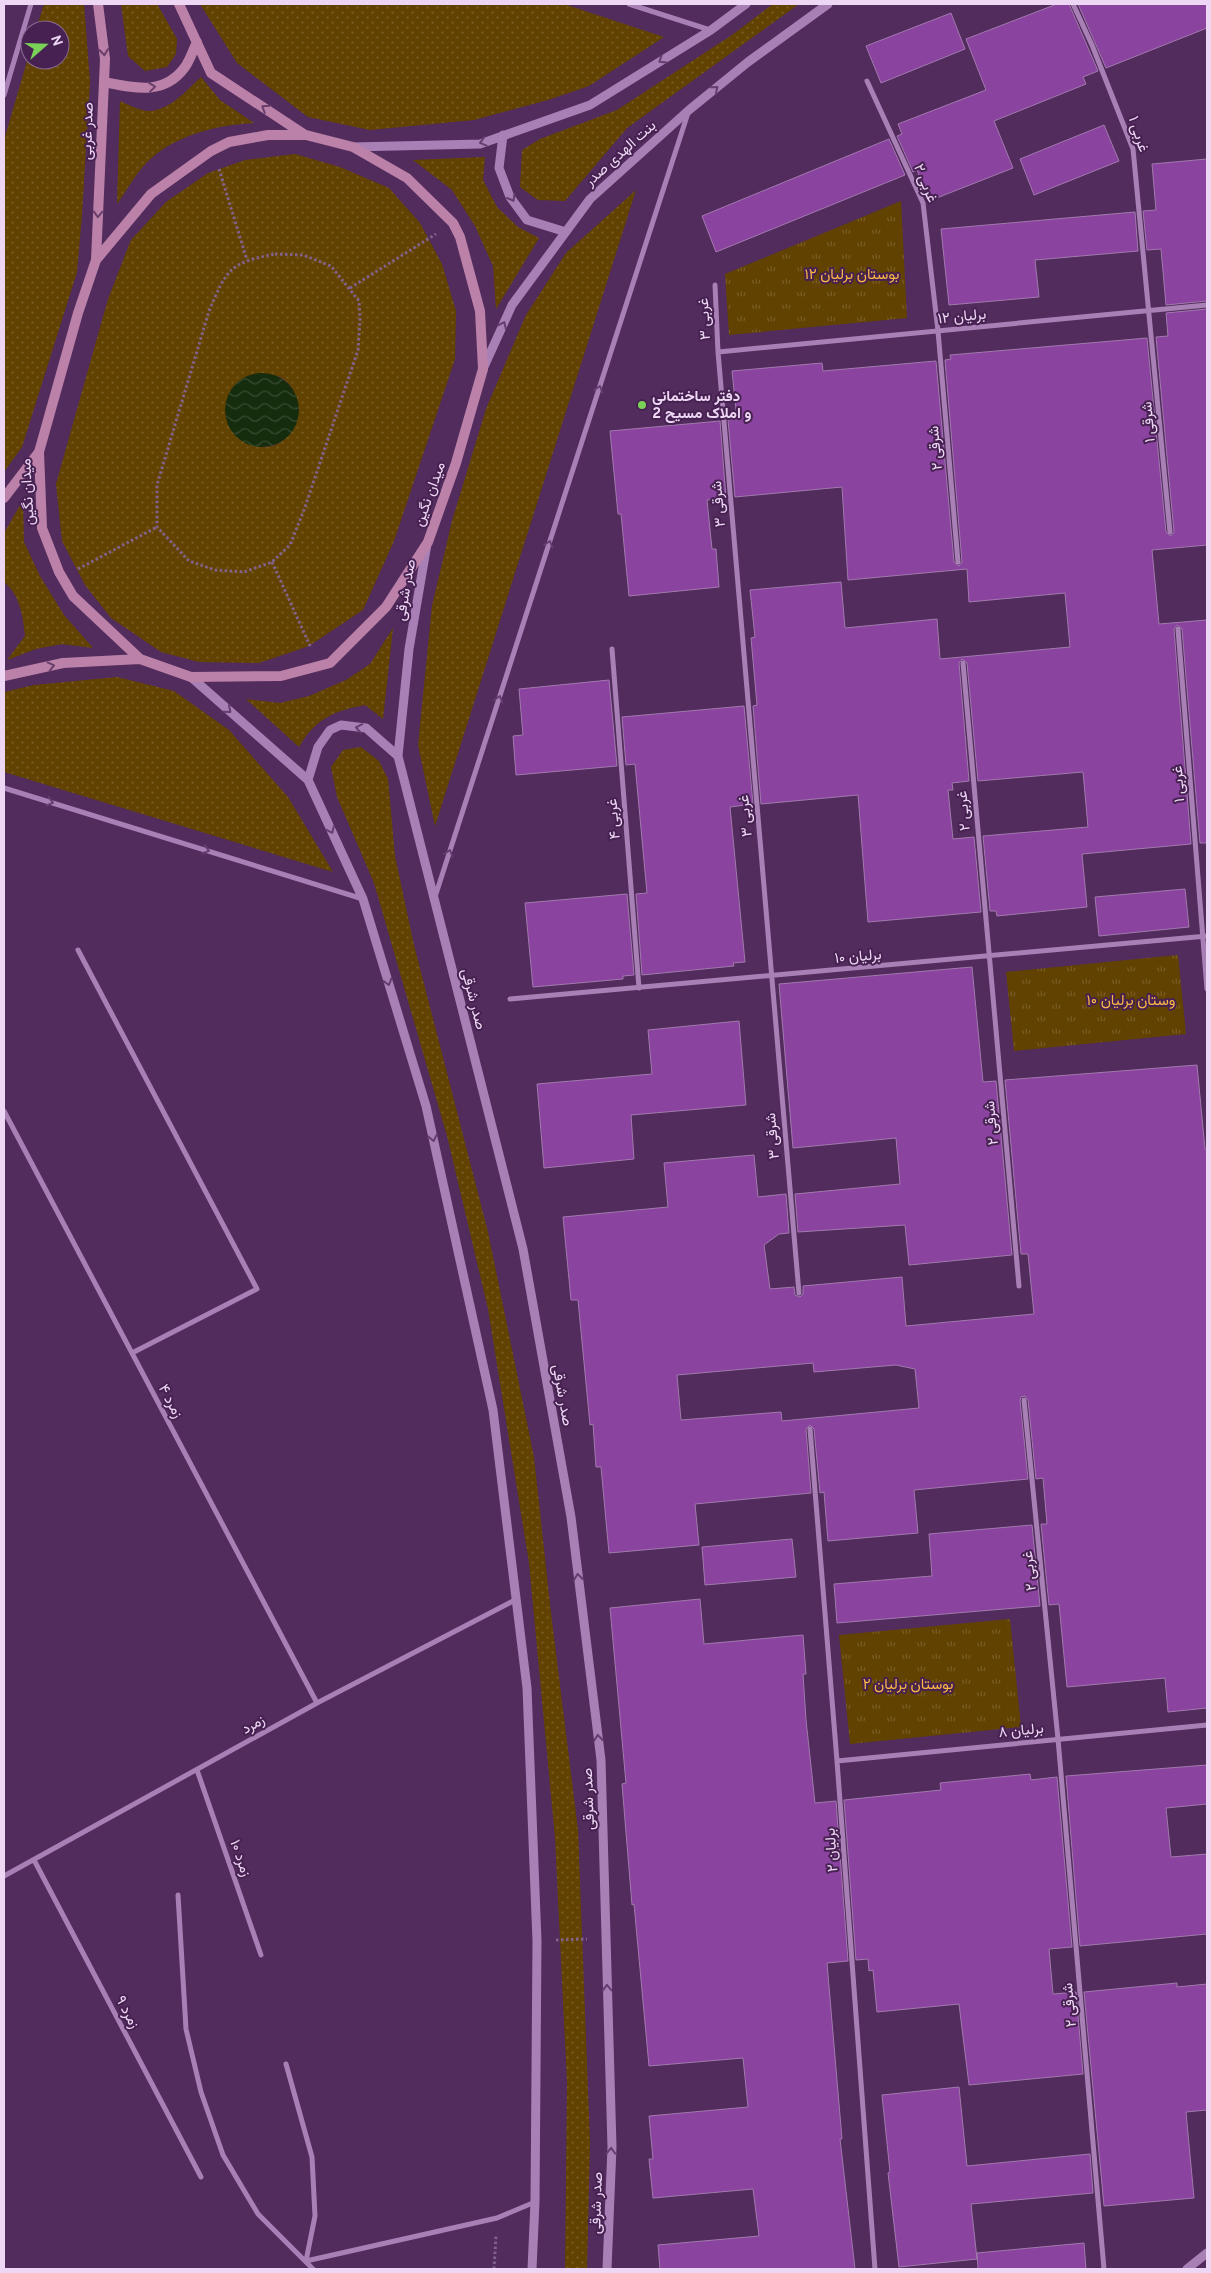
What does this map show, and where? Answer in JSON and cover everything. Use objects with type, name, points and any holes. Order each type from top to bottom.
[{"type":"main road","name":"صدر غربی","points":[[96,260],[105,59],[98,4]]},
{"type":"main road","points":[[179,4],[211,73],[306,135]]},
{"type":"main road","points":[[104,82],[136,89],[166,85],[185,67],[197,42]]},
{"type":"main road","name":"میدان نگین","points":[[306,135],[353,147],[407,178],[453,223],[460,237],[480,311],[483,369],[456,464],[428,542],[386,608],[330,662],[281,676],[191,678],[140,659],[73,596],[59,572],[42,528],[39,452],[78,313],[96,260],[151,194],[211,152],[229,142],[258,136],[306,135]]},
{"type":"main road","points":[[4,498],[39,452]]},
{"type":"main road","points":[[4,676],[63,663],[140,659]]},
{"type":"street","points":[[4,95],[31,4]]},
{"type":"street","points":[[630,4],[711,30]]},
{"type":"street","points":[[353,147],[480,144],[590,105],[711,30],[746,4]]},
{"type":"street","name":"بنت الهدی صدر","points":[[483,369],[512,305],[590,199],[689,110],[748,62],[828,4]]},
{"type":"street","name":"۱ غربی","points":[[1073,4],[1092,44],[1134,149],[1150,310]]},
{"type":"street","name":"۲ غربی","points":[[867,81],[923,203],[938,331]]},
{"type":"street","points":[[434,900],[689,110]]},
{"type":"street","points":[[503,135],[499,168],[510,198],[527,220],[566,232]]},
{"type":"street","name":"۳ غربی","points":[[715,285],[718,352]]},
{"type":"street","name":"برلیان ۱۲","points":[[718,352],[1207,305]]},
{"type":"street","name":"۱ شرقی","points":[[1150,310],[1170,532]]},
{"type":"street","name":"۲ شرقی","points":[[938,331],[958,562]]},
{"type":"street","name":"۳ شرقی","points":[[718,352],[744,653]]},
{"type":"street","name":"صدر شرقی","points":[[428,542],[409,649],[398,756],[524,1249],[571,1517],[601,1760],[612,2147],[607,2269]]},
{"type":"street","name":"۱ غربی","points":[[1178,629],[1205,936]]},
{"type":"street","name":"۴ غربی","points":[[612,649],[639,988]]},
{"type":"street","name":"۳ غربی","points":[[744,653],[770,976]]},
{"type":"street","name":"۲ غربی","points":[[963,663],[989,957]]},
{"type":"street","points":[[191,678],[308,780],[363,899],[426,1106],[493,1410],[527,1688],[537,1941],[535,2202],[532,2269]]},
{"type":"street","points":[[308,780],[318,747],[330,730],[342,725],[366,728],[398,756]]},
{"type":"street","points":[[4,788],[363,899]]},
{"type":"street","points":[[1205,936],[1207,989]]},
{"type":"street","name":"برلیان ۱۰","points":[[510,1000],[1205,936]]},
{"type":"street","points":[[78,950],[257,1289],[132,1353]]},
{"type":"street","name":"۲ شرقی","points":[[989,957],[1019,1286]]},
{"type":"street","name":"۳ شرقی","points":[[770,976],[798,1293]]},
{"type":"street","name":"زمرد ۴","points":[[4,1111],[317,1703]]},
{"type":"street","name":"۲ غربی","points":[[1024,1400],[1058,1739]]},
{"type":"street","name":"برلیان ۲","points":[[810,1428],[838,1761],[875,2269]]},
{"type":"street","name":"زمرد","points":[[4,1876],[317,1703],[517,1598]]},
{"type":"street","name":"برلیان ۸","points":[[838,1761],[1207,1725]]},
{"type":"street","name":"۲ شرقی","points":[[1058,1739],[1104,2269]]},
{"type":"street","name":"زمرد ۱۰","points":[[197,1770],[261,1955]]},
{"type":"street","name":"زمرد ۹","points":[[34,1860],[201,2176]]},
{"type":"street","points":[[178,1896],[186,2029],[201,2092],[223,2155],[258,2214],[313,2269]]},
{"type":"street","points":[[286,2064],[312,2158],[315,2216],[306,2261]]},
{"type":"street","points":[[306,2261],[497,2218],[535,2202]]},
{"type":"street","points":[[1187,2269],[1207,2253]]},
{"type":"path","points":[[219,169],[247,260]]},
{"type":"path","points":[[350,288],[428,240]]},
{"type":"path","points":[[275,254],[303,255],[331,266],[350,288],[359,301],[358,350],[290,545],[272,562],[244,572],[214,570],[189,561],[157,527],[157,485],[209,311],[229,272],[247,260],[275,254]]},
{"type":"path","points":[[77,569],[157,527]]},
{"type":"path","points":[[272,562],[310,646]]},
{"type":"path","points":[[537,1941],[606,1938]]},
{"type":"path","points":[[494,2269],[497,2218]]},
{"type":"green space","points":[[44,4],[84,4],[90,82],[82,215],[77,272],[22,447],[4,472],[4,140],[24,70],[70,70],[70,20],[39,20]]},
{"type":"green space","points":[[121,4],[157,4],[177,39],[176,54],[167,67],[145,71],[128,56]]},
{"type":"green space","points":[[200,4],[564,4],[664,37],[589,86],[548,100],[474,120],[370,130],[308,117],[237,63]]},
{"type":"green space","points":[[773,4],[799,4],[627,128],[565,201],[538,200],[520,187],[522,150],[540,139],[617,110],[732,35]]},
{"type":"green space","points":[[201,77],[220,100],[254,123],[208,130],[178,141],[164,149],[141,169],[117,204],[120,101],[142,110],[151,111],[159,109],[167,106],[182,95]]},
{"type":"green space","points":[[295,154],[340,167],[389,188],[420,223],[442,264],[456,311],[455,359],[394,541],[363,610],[309,646],[259,663],[199,662],[161,652],[111,618],[85,585],[62,541],[56,484],[108,299],[131,240],[166,202],[208,173],[245,160]],"holes":[[[250,375],[273,375],[287,382],[295,395],[297,410],[294,425],[286,438],[273,446],[256,446],[236,436],[231,390],[239,381]]]},
{"type":"green space","points":[[485,157],[483,180],[497,207],[518,227],[539,238],[496,309],[493,266],[475,226],[452,190],[413,160]]},
{"type":"green space","points":[[636,190],[435,826],[418,745],[432,606],[452,521],[486,409],[526,315],[566,253]]},
{"type":"green space","name":"بوستان برلیان ۱۲","points":[[901,201],[907,318],[729,335],[725,274]]},
{"type":"green space","points":[[23,500],[24,542],[40,576],[64,615],[93,648],[62,644],[36,649],[7,660],[25,636],[22,614],[17,600],[14,593],[4,582],[4,533]]},
{"type":"green space","points":[[393,628],[383,719],[365,705],[335,713],[312,729],[299,747],[246,699],[280,703],[309,696],[346,680],[370,664]]},
{"type":"green space","points":[[117,677],[174,691],[229,730],[288,797],[333,872],[4,772],[4,692],[34,685]]},
{"type":"green space","points":[[361,747],[379,761],[388,779],[395,856],[414,945],[488,1232],[534,1457],[578,1830],[590,2142],[587,2269],[565,2269],[567,2082],[555,1838],[529,1563],[488,1309],[447,1136],[374,883],[337,797],[331,767],[343,750]]},
{"type":"green space","name":"وستان برلیان ۱۰","points":[[1178,955],[1186,1034],[1014,1051],[1006,972]]},
{"type":"green space","name":"بوستان برلیان ۲","points":[[1010,1619],[1021,1727],[850,1744],[839,1635]]},
{"type":"water","points":[[262,373],[276,376],[288,384],[296,396],[299,410],[296,424],[288,436],[276,444],[262,447],[248,444],[236,436],[228,424],[225,410],[228,396],[236,384],[248,376]]},
{"type":"building","points":[[1057,4],[1069,4],[1098,71],[1083,77],[1086,84],[994,121],[1013,168],[929,201],[917,170],[913,172],[897,136],[902,134],[898,124],[986,90],[966,39]]},
{"type":"building","points":[[1078,4],[1207,4],[1207,28],[1106,68]]},
{"type":"building","points":[[951,13],[965,49],[881,83],[866,46]]},
{"type":"building","points":[[1104,125],[1119,161],[1034,195],[1020,159]]},
{"type":"building","points":[[889,139],[905,175],[716,252],[702,216]]},
{"type":"building","points":[[1207,159],[1207,301],[1166,305],[1161,249],[1147,250],[1143,211],[1156,210],[1152,164]]},
{"type":"building","points":[[1135,212],[1138,251],[1035,260],[1039,297],[949,305],[941,229]]},
{"type":"building","points":[[1207,309],[1207,545],[1152,550],[1159,624],[1207,620],[1207,843],[1200,843],[1182,629],[1177,625],[1174,629],[1191,844],[1082,854],[1087,907],[997,916],[996,911],[990,911],[983,836],[1088,827],[1083,772],[978,781],[967,663],[962,659],[959,663],[969,781],[952,783],[953,790],[948,790],[953,839],[974,837],[981,912],[868,922],[858,795],[761,804],[753,706],[757,705],[751,638],[755,637],[750,590],[841,582],[845,628],[937,619],[940,659],[1070,647],[1065,593],[969,602],[967,569],[848,580],[842,487],[735,497],[728,420],[737,419],[732,371],[822,363],[823,371],[936,361],[954,562],[959,566],[962,562],[945,360],[951,359],[950,355],[1147,338],[1166,532],[1171,536],[1174,532],[1156,337],[1168,336],[1166,313]]},
{"type":"building","points":[[720,421],[726,498],[707,500],[712,549],[716,549],[719,587],[629,596],[621,514],[618,514],[610,431]]},
{"type":"building","points":[[609,680],[617,766],[516,775],[513,736],[523,735],[519,689]]},
{"type":"building","points":[[744,706],[753,804],[730,807],[745,962],[733,963],[734,966],[642,975],[636,894],[647,893],[635,764],[626,765],[622,717]]},
{"type":"building","points":[[1185,889],[1189,927],[1099,936],[1095,897]]},
{"type":"building","points":[[627,894],[634,975],[623,976],[623,979],[533,987],[525,903]]},
{"type":"building","points":[[972,967],[983,1082],[996,1081],[1012,1255],[909,1265],[905,1225],[798,1232],[795,1194],[900,1184],[896,1138],[793,1148],[779,984]]},
{"type":"building","points":[[739,1021],[746,1105],[631,1115],[634,1159],[544,1168],[537,1084],[652,1074],[648,1030]]},
{"type":"building","points":[[1197,1065],[1205,1149],[1207,1149],[1207,1708],[1168,1712],[1165,1678],[1067,1687],[1059,1604],[1049,1605],[1041,1524],[1047,1524],[1043,1478],[1036,1479],[1028,1400],[1025,1396],[1021,1397],[1020,1400],[1028,1479],[914,1490],[918,1533],[828,1541],[824,1492],[820,1493],[814,1429],[810,1425],[806,1429],[811,1493],[695,1504],[699,1545],[609,1553],[601,1467],[596,1467],[593,1424],[590,1425],[578,1300],[571,1300],[563,1217],[668,1207],[664,1163],[754,1155],[758,1197],[786,1194],[789,1233],[779,1234],[764,1245],[770,1289],[794,1287],[795,1295],[800,1297],[803,1294],[803,1286],[902,1277],[906,1326],[1034,1314],[1028,1254],[1021,1254],[1005,1080]],"holes":[[[813,1363],[814,1372],[896,1365],[915,1369],[919,1408],[782,1421],[781,1412],[681,1420],[677,1375]]]},
{"type":"building","points":[[1032,1525],[1040,1606],[837,1623],[834,1584],[932,1576],[929,1534]]},
{"type":"building","points":[[792,1539],[796,1577],[705,1585],[702,1547]]},
{"type":"building","points":[[700,1599],[704,1644],[803,1635],[806,1674],[803,1674],[806,1720],[815,1803],[836,1801],[848,1961],[827,1963],[842,2139],[840,2139],[855,2269],[660,2269],[658,2245],[759,2236],[753,2189],[653,2198],[649,2159],[653,2159],[649,2116],[748,2107],[743,2058],[649,2066],[634,1904],[632,1905],[622,1784],[626,1783],[610,1608]]},
{"type":"building","points":[[1207,1765],[1207,1804],[1166,1808],[1171,1857],[1207,1854],[1207,1934],[1080,1946],[1066,1776]]},
{"type":"building","points":[[1030,1774],[1031,1780],[1057,1777],[1072,1947],[1049,1949],[1053,1994],[1076,1992],[1083,2074],[969,2085],[959,2004],[877,2012],[873,1970],[869,1971],[868,1959],[856,1960],[844,1800],[941,1790],[940,1783]]},
{"type":"building","points":[[1177,1983],[1177,1987],[1207,1984],[1207,2110],[1186,2112],[1194,2198],[1104,2206],[1084,1992]]},
{"type":"building","points":[[959,2087],[967,2166],[1090,2154],[1093,2193],[971,2204],[977,2259],[899,2267],[888,2173],[890,2172],[882,2095]]},
{"type":"building","points":[[1084,2243],[1086,2269],[978,2269],[977,2253]]},
{"type":"place","name":"دفتر ساختمانی و املاک مسیح 2","points":[[642,405]]}]
